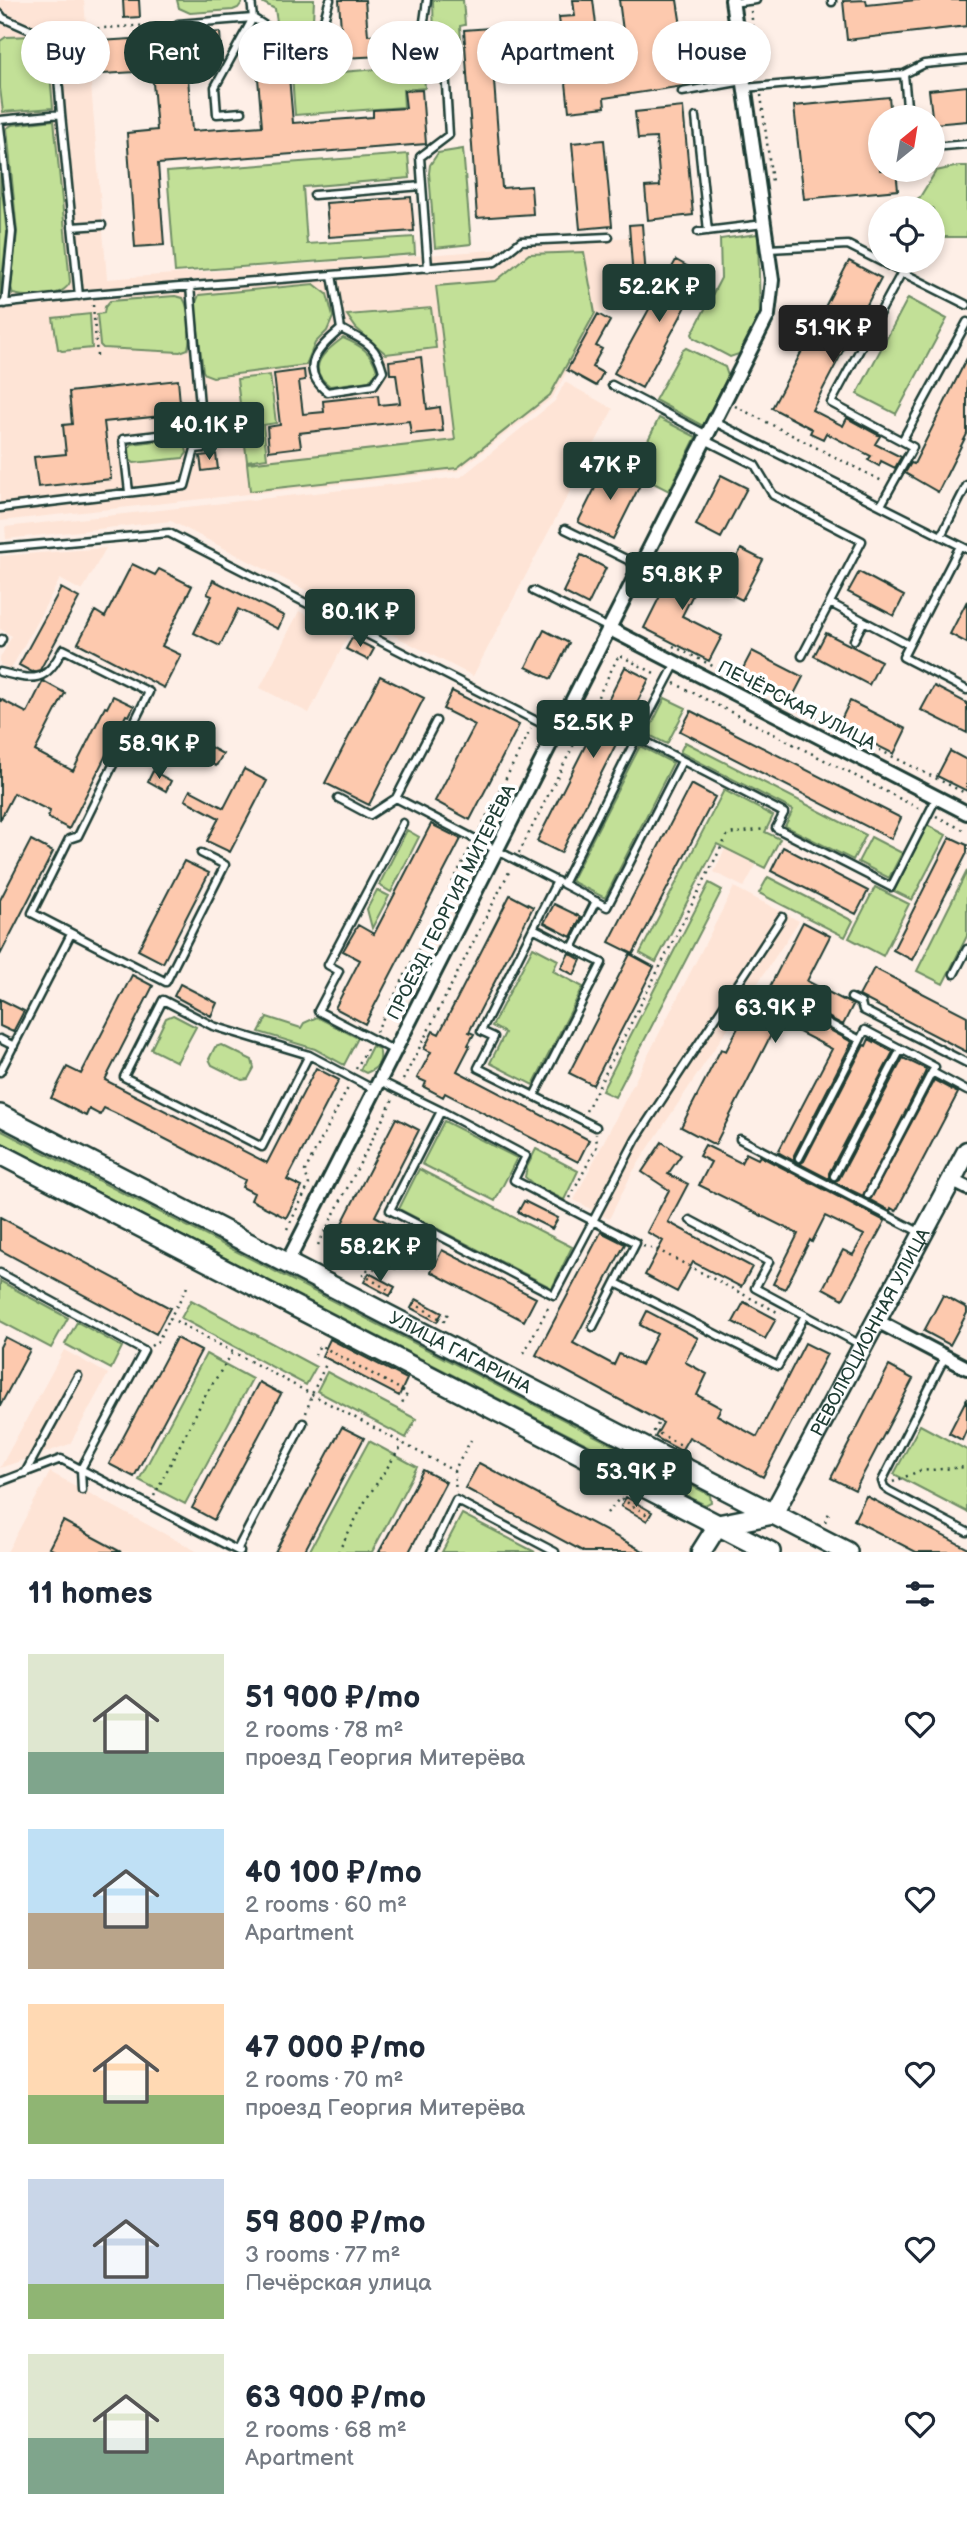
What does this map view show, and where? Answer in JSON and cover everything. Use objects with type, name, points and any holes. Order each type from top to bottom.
[{"type":"main road","name":"УЛИЦА ГАГАРИНА","points":[[0,1115],[847,1552]]},
{"type":"main road","name":"РЕВОЛЮЦИОННАЯ УЛИЦА","points":[[757,1549],[773,1514],[923,1234],[959,1184],[967,1151]]},
{"type":"main road","name":"УЛИЦА ГАГАРИНА","points":[[0,1154],[718,1525],[757,1549]]},
{"type":"main road","points":[[701,1552],[718,1525],[773,1514]]},
{"type":"street","name":"ПРОЕЗД ГЕОРГИЯ МИТЕРЁВА","points":[[287,1263],[768,315],[772,280],[732,1]]},
{"type":"street","name":"ПЕЧЁРСКАЯ УЛИЦА","points":[[610,629],[967,813]]},
{"type":"street","points":[[877,1321],[967,1368]]},
{"type":"lane","points":[[242,112],[217,114],[215,87],[253,18],[251,0]]},
{"type":"lane","points":[[216,21],[253,18],[287,36],[310,35],[322,23],[330,0]]},
{"type":"lane","points":[[427,0],[422,36],[424,58],[445,68],[449,135],[420,157],[428,268]]},
{"type":"lane","points":[[732,1],[756,0]]},
{"type":"lane","points":[[0,14],[21,26]]},
{"type":"lane","points":[[682,92],[904,74],[924,64],[967,60]]},
{"type":"lane","points":[[904,74],[907,105]]},
{"type":"lane","points":[[59,84],[79,296]]},
{"type":"lane","points":[[0,120],[61,114]]},
{"type":"lane","points":[[696,117],[708,231]]},
{"type":"lane","points":[[0,126],[12,232],[2,304],[92,294],[495,262],[521,242],[609,237]]},
{"type":"lane","points":[[945,146],[967,144]]},
{"type":"lane","points":[[314,195],[422,186]]},
{"type":"lane","points":[[698,232],[764,224]]},
{"type":"lane","points":[[72,227],[102,225]]},
{"type":"lane","points":[[768,248],[848,245],[868,255]]},
{"type":"lane","points":[[881,505],[913,447],[831,403],[901,273]]},
{"type":"lane","points":[[904,273],[967,305]]},
{"type":"lane","points":[[332,275],[341,329]]},
{"type":"lane","points":[[0,508],[185,486],[195,449],[204,448],[190,286]]},
{"type":"lane","points":[[902,442],[967,322]]},
{"type":"lane","points":[[341,329],[362,339],[379,354],[383,371],[374,385],[327,392],[316,383],[311,368],[319,348],[341,329]]},
{"type":"lane","points":[[612,385],[755,465],[773,495],[862,541],[802,656]]},
{"type":"lane","points":[[715,422],[967,550]]},
{"type":"lane","points":[[129,492],[123,439],[202,430]]},
{"type":"lane","points":[[941,536],[967,485]]},
{"type":"lane","points":[[565,529],[642,567]]},
{"type":"lane","points":[[0,548],[169,533],[558,732]]},
{"type":"lane","points":[[960,546],[903,657],[967,690]]},
{"type":"lane","points":[[533,591],[610,629]]},
{"type":"lane","points":[[830,603],[909,645]]},
{"type":"lane","points":[[854,640],[864,621]]},
{"type":"lane","points":[[0,672],[42,677],[52,669],[63,649],[149,692],[78,835],[69,839],[32,914],[166,982],[225,865],[201,853]]},
{"type":"lane","points":[[596,1128],[478,1068],[494,1037],[481,1031],[533,928],[560,883],[676,663]]},
{"type":"lane","points":[[338,798],[370,815],[396,798],[436,721]]},
{"type":"lane","points":[[637,737],[784,813],[776,828],[891,887],[937,797]]},
{"type":"lane","points":[[396,798],[607,907],[682,761]]},
{"type":"lane","points":[[395,1051],[318,1011],[339,971],[328,965],[403,824]]},
{"type":"lane","points":[[572,948],[596,901]]},
{"type":"lane","points":[[441,1111],[390,1210],[554,1295],[636,1139],[782,917]]},
{"type":"lane","points":[[533,928],[602,963],[534,1096]]},
{"type":"lane","points":[[0,1072],[71,934]]},
{"type":"lane","points":[[954,974],[967,949]]},
{"type":"lane","points":[[775,995],[860,1040]]},
{"type":"lane","points":[[851,998],[861,1003],[863,1010],[967,1063]]},
{"type":"lane","points":[[309,1055],[262,1147],[124,1077],[163,1000],[213,1026],[309,1055],[353,1078],[398,1089],[526,1156],[514,1180],[636,1244],[593,1327]]},
{"type":"lane","points":[[799,1158],[865,1030],[935,1067],[868,1195]]},
{"type":"lane","points":[[0,1039],[14,1046]]},
{"type":"lane","points":[[834,1176],[901,1049]]},
{"type":"lane","points":[[932,1072],[967,1091]]},
{"type":"lane","points":[[740,1139],[923,1234]]},
{"type":"lane","points":[[690,1220],[769,1262],[755,1288],[863,1347]]},
{"type":"lane","points":[[423,1256],[435,1233]]},
{"type":"lane","points":[[0,1273],[144,1351],[81,1469],[82,1490]]},
{"type":"lane","points":[[616,1283],[778,1366],[805,1315]]},
{"type":"lane","points":[[945,1357],[884,1474],[883,1485],[889,1491],[967,1532]]},
{"type":"lane","points":[[25,1472],[78,1377]]},
{"type":"lane","points":[[0,1482],[61,1459],[238,1551],[303,1423]]},
{"type":"lane","points":[[431,1552],[456,1500],[555,1552]]},
{"type":"path","points":[[749,1],[774,194]]},
{"type":"path","points":[[92,294],[97,356]]},
{"type":"path","points":[[725,401],[892,486]]},
{"type":"path","points":[[318,1245],[619,655],[967,832]]},
{"type":"path","points":[[287,1229],[309,1185],[305,1171],[536,721]]},
{"type":"path","points":[[581,1120],[728,834],[776,828]]},
{"type":"path","points":[[566,1207],[597,1146],[596,1128]]},
{"type":"path","points":[[636,1244],[658,1251],[779,1314],[795,1310]]},
{"type":"path","points":[[394,1293],[363,1275],[366,1270],[417,1267],[423,1256]]},
{"type":"path","points":[[144,1351],[158,1341],[187,1287]]},
{"type":"path","points":[[524,1353],[554,1295]]},
{"type":"path","points":[[412,1303],[444,1321],[449,1313]]},
{"type":"path","points":[[170,1318],[454,1471]]},
{"type":"path","points":[[315,1355],[320,1345],[402,1390],[407,1394],[402,1403]]},
{"type":"path","points":[[149,1505],[196,1411],[233,1352]]},
{"type":"path","points":[[303,1423],[312,1394],[327,1362]]},
{"type":"path","points":[[658,1424],[654,1431],[682,1446]]},
{"type":"path","points":[[456,1500],[454,1471],[471,1440]]},
{"type":"path","points":[[338,1552],[367,1498],[403,1443]]},
{"type":"path","points":[[883,1485],[919,1471],[967,1467]]},
{"type":"path","points":[[607,1513],[620,1498],[649,1516]]},
{"type":"shaded area","points":[[0,0],[84,0],[86,21],[21,21],[21,84],[91,84],[107,279],[629,237],[632,280],[615,309],[598,314],[553,397],[458,471],[0,521]]},
{"type":"shaded area","points":[[565,382],[613,409],[473,676],[171,521],[6,539],[5,527],[461,477],[555,401]]},
{"type":"shaded area","points":[[106,548],[82,591],[60,579],[11,669],[0,665],[0,658],[12,636],[0,629],[0,556]]},
{"type":"shaded area","points":[[299,611],[348,636],[309,713],[260,688]]},
{"type":"shaded area","points":[[725,849],[756,865],[744,887],[714,872]]},
{"type":"shaded area","points":[[734,887],[799,921],[632,1173],[609,1219],[574,1200]]},
{"type":"shaded area","points":[[64,1350],[108,1374],[70,1444],[0,1468]]},
{"type":"shaded area","points":[[50,1472],[198,1552],[7,1552]]},
{"type":"green space","points":[[177,0],[244,0],[233,10],[190,13],[179,8]]},
{"type":"green space","points":[[258,0],[314,0],[312,21],[277,21],[275,9]]},
{"type":"green space","points":[[433,0],[463,0],[465,25],[463,21],[434,21]]},
{"type":"green space","points":[[21,36],[21,84],[51,84],[53,108],[3,112],[0,41],[6,37]]},
{"type":"green space","points":[[367,70],[367,84],[425,84],[425,88],[403,90],[404,107],[295,115],[293,84],[353,84],[353,71]]},
{"type":"green space","points":[[54,120],[70,282],[61,291],[53,294],[13,294],[11,287],[17,232],[7,128],[12,125]]},
{"type":"green space","points":[[463,149],[471,244],[435,248],[430,165],[438,153]]},
{"type":"green space","points":[[408,154],[410,178],[303,187],[307,244],[414,237],[415,254],[175,272],[167,172]]},
{"type":"green space","points":[[967,166],[967,237],[945,237],[945,196],[921,196],[929,182],[945,182],[945,169]]},
{"type":"green space","points":[[0,173],[7,234],[0,295]]},
{"type":"green space","points":[[758,234],[760,313],[739,354],[730,357],[694,338],[692,334],[721,278],[720,239]]},
{"type":"green space","points":[[584,252],[595,313],[550,395],[457,468],[250,491],[247,463],[455,440],[436,286],[496,281],[529,254]]},
{"type":"green space","points":[[314,284],[327,294],[333,317],[327,331],[315,343],[306,365],[213,377],[205,374],[195,305],[199,295]]},
{"type":"green space","points":[[175,296],[183,298],[187,309],[190,330],[188,349],[180,352],[103,348],[100,345],[97,314],[104,313],[110,301]]},
{"type":"green space","points":[[908,298],[947,319],[896,414],[857,394]]},
{"type":"green space","points":[[431,308],[436,348],[386,354],[356,328],[347,315]]},
{"type":"green space","points":[[90,314],[92,348],[62,351],[58,349],[53,318]]},
{"type":"green space","points":[[343,338],[369,354],[377,371],[369,381],[330,386],[322,379],[318,366],[320,360]]},
{"type":"green space","points":[[686,348],[725,367],[728,376],[703,426],[655,400]]},
{"type":"green space","points":[[270,375],[276,423],[263,425],[267,458],[247,461],[237,379]]},
{"type":"green space","points":[[659,418],[696,437],[669,491],[632,472]]},
{"type":"green space","points":[[180,438],[185,441],[187,453],[183,458],[134,463],[130,460],[129,448],[132,444]]},
{"type":"green space","points":[[665,698],[686,708],[667,744],[647,734]]},
{"type":"green space","points":[[685,742],[866,835],[853,860],[785,826],[793,810],[680,752]]},
{"type":"green space","points":[[640,746],[673,763],[605,898],[571,881]]},
{"type":"green space","points":[[724,790],[773,816],[765,832],[780,839],[765,868],[717,844],[656,962],[640,953]]},
{"type":"green space","points":[[927,825],[946,835],[912,900],[894,891]]},
{"type":"green space","points":[[407,830],[419,837],[391,892],[379,885]]},
{"type":"green space","points":[[871,837],[902,853],[889,878],[858,862]]},
{"type":"green space","points":[[967,871],[967,936],[943,984],[917,971]]},
{"type":"green space","points":[[768,877],[853,921],[845,937],[759,893]]},
{"type":"green space","points":[[709,883],[722,890],[615,1097],[602,1091]]},
{"type":"green space","points":[[875,887],[909,904],[883,956],[849,938]]},
{"type":"green space","points":[[377,890],[389,896],[372,928],[367,909]]},
{"type":"green space","points":[[533,947],[558,960],[553,971],[583,987],[533,1085],[490,1063],[505,1033],[492,1026]]},
{"type":"green space","points":[[173,1015],[196,1027],[177,1062],[151,1049],[166,1018]]},
{"type":"green space","points":[[267,1017],[301,1028],[304,1023],[317,1017],[358,1038],[344,1065],[315,1049],[259,1032]]},
{"type":"green space","points":[[221,1045],[252,1060],[254,1068],[248,1079],[242,1080],[212,1065],[209,1059],[215,1047]]},
{"type":"green space","points":[[372,1046],[379,1049],[380,1061],[366,1073],[360,1070]]},
{"type":"green space","points":[[444,1121],[517,1158],[495,1201],[422,1164]]},
{"type":"green space","points":[[0,1130],[710,1495],[711,1502],[705,1505],[0,1142]]},
{"type":"green space","points":[[536,1149],[578,1171],[564,1200],[525,1177]]},
{"type":"green space","points":[[419,1169],[572,1247],[552,1288],[399,1209]]},
{"type":"green space","points":[[0,1281],[68,1318],[51,1348],[0,1321]]},
{"type":"green space","points":[[191,1300],[316,1367],[306,1385],[181,1318]]},
{"type":"green space","points":[[77,1322],[122,1347],[111,1369],[65,1344]]},
{"type":"green space","points":[[206,1354],[252,1379],[185,1504],[139,1480]]},
{"type":"green space","points":[[327,1372],[416,1419],[406,1438],[317,1391]]},
{"type":"green space","points":[[920,1425],[967,1450],[967,1512],[894,1474]]},
{"type":"green space","points":[[369,1441],[417,1467],[372,1552],[309,1552]]},
{"type":"green space","points":[[462,1514],[535,1552],[442,1552]]},
{"type":"building","points":[[123,0],[139,0],[140,17],[124,18]]},
{"type":"building","points":[[339,0],[365,0],[367,57],[353,57],[353,21],[340,21]]},
{"type":"building","points":[[573,0],[593,0],[596,21],[559,21],[559,17],[575,16]]},
{"type":"building","points":[[619,0],[677,0],[680,21],[652,21],[652,84],[690,85],[604,98],[605,107],[569,111],[566,84],[638,84],[638,21],[622,21]]},
{"type":"building","points":[[866,0],[867,5],[916,0],[967,0],[967,26],[847,40],[843,1]]},
{"type":"building","points":[[477,29],[477,84],[494,84],[502,188],[531,186],[533,214],[477,218],[464,30]]},
{"type":"building","points":[[124,39],[124,73],[110,74],[110,40]]},
{"type":"building","points":[[153,84],[188,84],[192,131],[262,126],[258,84],[290,84],[293,123],[373,117],[373,110],[406,108],[404,91],[422,90],[426,144],[158,164],[164,245],[135,247],[127,133],[157,130]]},
{"type":"building","points":[[967,86],[967,121],[945,123],[945,105],[931,105],[929,90]]},
{"type":"building","points":[[889,97],[890,105],[868,105],[868,182],[897,182],[898,190],[804,199],[794,106]]},
{"type":"building","points":[[683,107],[693,215],[648,220],[645,187],[660,186],[656,138],[638,139],[635,112]]},
{"type":"building","points":[[604,140],[612,226],[580,229],[572,143]]},
{"type":"building","points":[[411,197],[414,231],[329,237],[326,203]]},
{"type":"building","points":[[642,224],[646,278],[633,279],[629,225]]},
{"type":"building","points":[[676,260],[703,275],[642,388],[614,373]]},
{"type":"building","points":[[849,261],[881,278],[812,410],[843,426],[847,418],[880,436],[875,444],[901,457],[895,468],[881,461],[879,466],[868,460],[871,456],[826,433],[823,439],[810,433],[812,429],[772,408]]},
{"type":"building","points":[[598,314],[610,321],[596,346],[602,349],[592,367],[603,373],[596,386],[567,370]]},
{"type":"building","points":[[421,357],[427,409],[440,407],[443,431],[411,434],[409,421],[299,433],[301,447],[269,451],[267,427],[280,425],[274,374],[304,370],[305,380],[299,381],[303,414],[324,412],[323,401],[378,395],[379,405],[400,403],[396,374],[390,374],[389,361]]},
{"type":"building","points":[[967,358],[967,434],[938,492],[905,473],[911,463],[914,464]]},
{"type":"building","points":[[178,380],[181,414],[104,422],[111,479],[38,487],[34,457],[66,454],[63,425],[72,424],[69,392]]},
{"type":"building","points":[[216,454],[218,469],[202,471],[200,456]]},
{"type":"building","points":[[606,466],[641,483],[613,539],[578,522]]},
{"type":"building","points":[[721,475],[747,488],[721,538],[696,525]]},
{"type":"building","points":[[741,549],[763,560],[742,600],[720,589]]},
{"type":"building","points":[[581,555],[606,568],[588,605],[563,592]]},
{"type":"building","points":[[680,556],[706,569],[682,616],[722,636],[709,661],[644,628]]},
{"type":"building","points":[[132,564],[155,575],[159,569],[192,586],[162,646],[181,655],[164,688],[78,643],[95,611],[105,617]]},
{"type":"building","points":[[859,572],[904,596],[894,616],[848,592]]},
{"type":"building","points":[[213,580],[284,616],[278,629],[238,609],[220,646],[194,633],[212,596],[207,594]]},
{"type":"building","points":[[61,588],[79,598],[40,670],[32,672],[19,665]]},
{"type":"building","points":[[967,601],[967,643],[950,634]]},
{"type":"building","points":[[544,630],[569,643],[551,679],[526,667]]},
{"type":"building","points":[[826,633],[881,661],[869,685],[814,656]]},
{"type":"building","points":[[352,638],[374,649],[368,660],[346,649]]},
{"type":"building","points":[[752,651],[803,677],[790,702],[739,676]]},
{"type":"building","points":[[625,667],[649,679],[561,853],[537,841]]},
{"type":"building","points":[[380,676],[424,698],[369,805],[325,783]]},
{"type":"building","points":[[43,681],[65,693],[35,751],[73,771],[113,696],[134,706],[129,716],[126,715],[69,829],[48,818],[50,811],[14,793],[0,820],[0,699],[27,713]]},
{"type":"building","points":[[934,686],[967,703],[967,733],[921,710]]},
{"type":"building","points":[[452,691],[519,725],[470,820],[435,801],[475,725],[443,709]]},
{"type":"building","points":[[850,701],[906,729],[894,754],[838,726]]},
{"type":"building","points":[[691,711],[901,818],[891,839],[680,731]]},
{"type":"building","points":[[180,731],[223,754],[216,766],[173,744]]},
{"type":"building","points":[[950,751],[967,760],[967,791],[937,776]]},
{"type":"building","points":[[244,769],[267,781],[230,852],[207,841],[219,818],[185,800],[190,790],[224,808]]},
{"type":"building","points":[[153,771],[171,781],[166,791],[148,781]]},
{"type":"building","points":[[691,784],[715,797],[633,954],[609,942]]},
{"type":"building","points":[[431,824],[461,839],[365,1024],[335,1008],[360,960],[343,951],[358,925],[374,934]]},
{"type":"building","points":[[950,837],[967,845],[967,853],[912,960],[893,950]]},
{"type":"building","points":[[31,840],[53,852],[0,955],[0,900]]},
{"type":"building","points":[[783,847],[868,891],[856,914],[771,871]]},
{"type":"building","points":[[184,861],[209,873],[163,963],[138,950]]},
{"type":"building","points":[[510,895],[533,907],[469,1032],[474,1034],[457,1071],[589,1140],[578,1162],[445,1093],[443,1097],[424,1087],[426,1082],[417,1078],[431,1052],[424,1049],[433,1031],[439,1034]]},
{"type":"building","points":[[554,904],[581,917],[571,937],[544,923]]},
{"type":"building","points":[[803,922],[830,936],[807,981],[853,1005],[843,1025],[777,990],[770,992],[770,997],[852,1042],[794,1155],[794,1161],[778,1152],[832,1049],[778,1021],[715,1145],[681,1127],[721,1049],[726,1051],[743,1018],[749,1021],[761,999],[763,1000]]},
{"type":"building","points":[[569,953],[581,960],[574,975],[561,968]]},
{"type":"building","points":[[630,954],[654,967],[593,1085],[569,1073]]},
{"type":"building","points":[[874,968],[967,1016],[967,1052],[859,996]]},
{"type":"building","points":[[132,975],[153,986],[105,1080],[267,1163],[316,1068],[339,1080],[287,1180],[302,1187],[286,1218],[251,1200],[254,1193],[242,1187],[245,1180],[115,1113],[104,1108],[100,1115],[89,1109],[86,1116],[51,1098],[67,1067],[81,1074]]},
{"type":"building","points":[[180,984],[217,1003],[211,1016],[174,996]]},
{"type":"building","points":[[0,999],[24,1011],[13,1032],[0,1026]]},
{"type":"building","points":[[869,1039],[893,1052],[829,1173],[829,1179],[800,1164]]},
{"type":"building","points":[[903,1058],[926,1069],[925,1073],[863,1196],[834,1182],[839,1179]]},
{"type":"building","points":[[934,1080],[958,1093],[896,1211],[891,1208],[890,1211],[870,1200]]},
{"type":"building","points":[[396,1118],[419,1130],[375,1216],[415,1237],[403,1260],[340,1227]]},
{"type":"building","points":[[662,1142],[681,1155],[668,1174],[688,1184],[668,1222],[752,1267],[741,1287],[693,1262],[677,1292],[645,1275],[663,1241],[647,1232],[669,1190],[642,1172]]},
{"type":"building","points":[[705,1145],[741,1163],[746,1153],[758,1159],[760,1156],[885,1221],[843,1299],[823,1288],[843,1250],[853,1255],[864,1235],[825,1216],[785,1289],[773,1284],[798,1234],[699,1185],[711,1162],[699,1156]]},
{"type":"building","points":[[524,1201],[558,1218],[552,1229],[518,1212]]},
{"type":"building","points":[[0,1217],[170,1308],[156,1334],[0,1250]]},
{"type":"building","points":[[601,1232],[625,1244],[573,1343],[614,1365],[619,1354],[641,1365],[657,1334],[640,1325],[647,1311],[698,1338],[685,1362],[707,1374],[697,1395],[721,1408],[717,1415],[757,1437],[805,1343],[827,1354],[763,1477],[689,1437],[681,1451],[655,1437],[663,1423],[536,1355]]},
{"type":"building","points":[[442,1250],[536,1298],[524,1321],[431,1272]]},
{"type":"building","points":[[369,1273],[395,1287],[390,1296],[364,1282]]},
{"type":"building","points":[[943,1295],[967,1308],[950,1345],[924,1331]]},
{"type":"building","points":[[416,1299],[442,1313],[437,1322],[411,1308]]},
{"type":"building","points":[[744,1302],[776,1319],[765,1339],[733,1322]]},
{"type":"building","points":[[5,1337],[30,1350],[0,1406],[0,1347]]},
{"type":"building","points":[[176,1338],[201,1351],[134,1477],[109,1464]]},
{"type":"building","points":[[330,1339],[407,1379],[399,1396],[322,1356]]},
{"type":"building","points":[[889,1366],[913,1379],[855,1490],[831,1478]]},
{"type":"building","points":[[259,1382],[281,1394],[214,1520],[192,1508]]},
{"type":"building","points":[[967,1398],[967,1429],[962,1440],[949,1433]]},
{"type":"building","points":[[342,1427],[364,1438],[304,1552],[275,1552]]},
{"type":"building","points":[[479,1463],[645,1552],[584,1552],[465,1488]]},
{"type":"building","points":[[423,1470],[446,1482],[409,1552],[379,1552]]},
{"type":"building","points":[[866,1496],[967,1548],[967,1552],[916,1552],[854,1520]]},
{"type":"building","points":[[626,1497],[652,1512],[647,1521],[621,1506]]},
{"type":"building","points":[[63,1521],[121,1552],[57,1552],[49,1548]]}]
